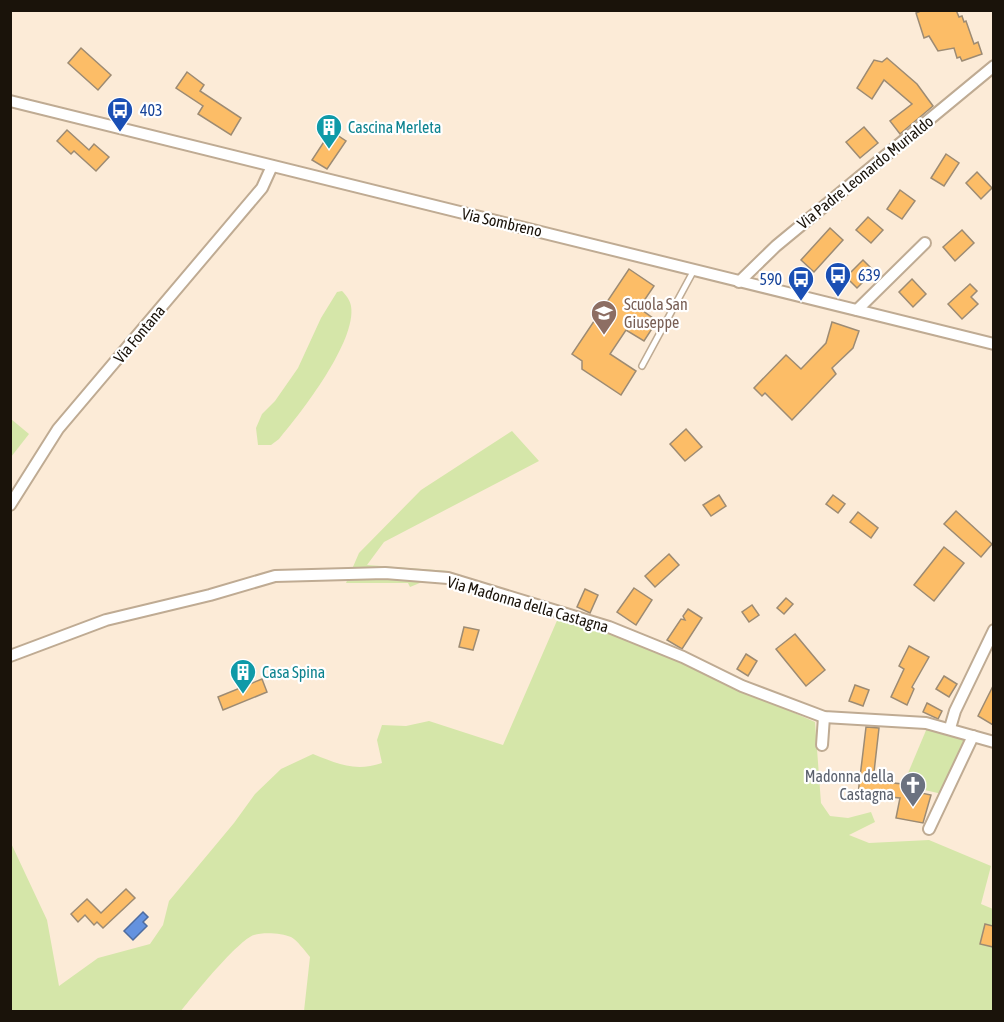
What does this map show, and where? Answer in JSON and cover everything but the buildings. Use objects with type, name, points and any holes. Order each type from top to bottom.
[{"type":"street","name":"Via Padre Leonardo Murialdo","points":[[739,282],[776,246],[993,66]]},
{"type":"street","name":"Via Sombreno","points":[[10,101],[993,344]]},
{"type":"street","name":"Via Fontana","points":[[10,505],[57,429],[262,188],[272,166]]},
{"type":"street","points":[[857,310],[925,243]]},
{"type":"street","name":"Via Madonna della Castagna","points":[[10,656],[106,620],[210,595],[275,576],[385,573],[448,578],[609,627],[683,657],[742,686],[824,717],[926,723],[990,741]]},
{"type":"street","points":[[950,728],[955,711],[993,630]]},
{"type":"street","points":[[822,745],[824,717]]},
{"type":"street","points":[[929,829],[973,736]]},
{"type":"lane","points":[[642,366],[695,269]]},
{"type":"green space","points":[[342,291],[351,306],[351,321],[337,357],[313,395],[279,439],[271,445],[258,445],[256,428],[262,414],[275,401],[298,368],[321,318],[337,292]]},
{"type":"green space","points":[[11,419],[29,434],[11,457]]},
{"type":"green space","points":[[512,431],[539,461],[384,542],[367,565],[449,571],[410,587],[408,583],[346,583],[359,553],[421,490]]},
{"type":"green space","points":[[559,616],[619,636],[815,722],[821,803],[830,816],[848,818],[871,812],[875,822],[849,835],[869,843],[929,840],[991,866],[981,904],[993,909],[993,1011],[304,1011],[310,957],[291,937],[267,933],[254,935],[238,947],[181,1011],[11,1011],[10,841],[47,920],[59,986],[98,958],[150,944],[163,925],[169,901],[255,794],[281,769],[313,754],[339,764],[355,767],[382,763],[377,740],[382,725],[406,726],[429,721],[503,745]]},
{"type":"green space","points":[[927,728],[964,740],[942,794],[903,785]]},
{"type":"water","points":[[143,912],[148,917],[143,922],[147,926],[133,940],[124,931]]},
{"type":"place","name":"403","points":[[120,133]]},
{"type":"place","name":"Cascina Merleta","points":[[329,150]]},
{"type":"place","name":"639","points":[[838,298]]},
{"type":"place","name":"590","points":[[801,302]]},
{"type":"place","name":"Scuola San Giuseppe","points":[[604,336]]},
{"type":"place","name":"Casa Spina","points":[[243,695]]},
{"type":"place","name":"Madonna della Castagna","points":[[913,808]]}]
